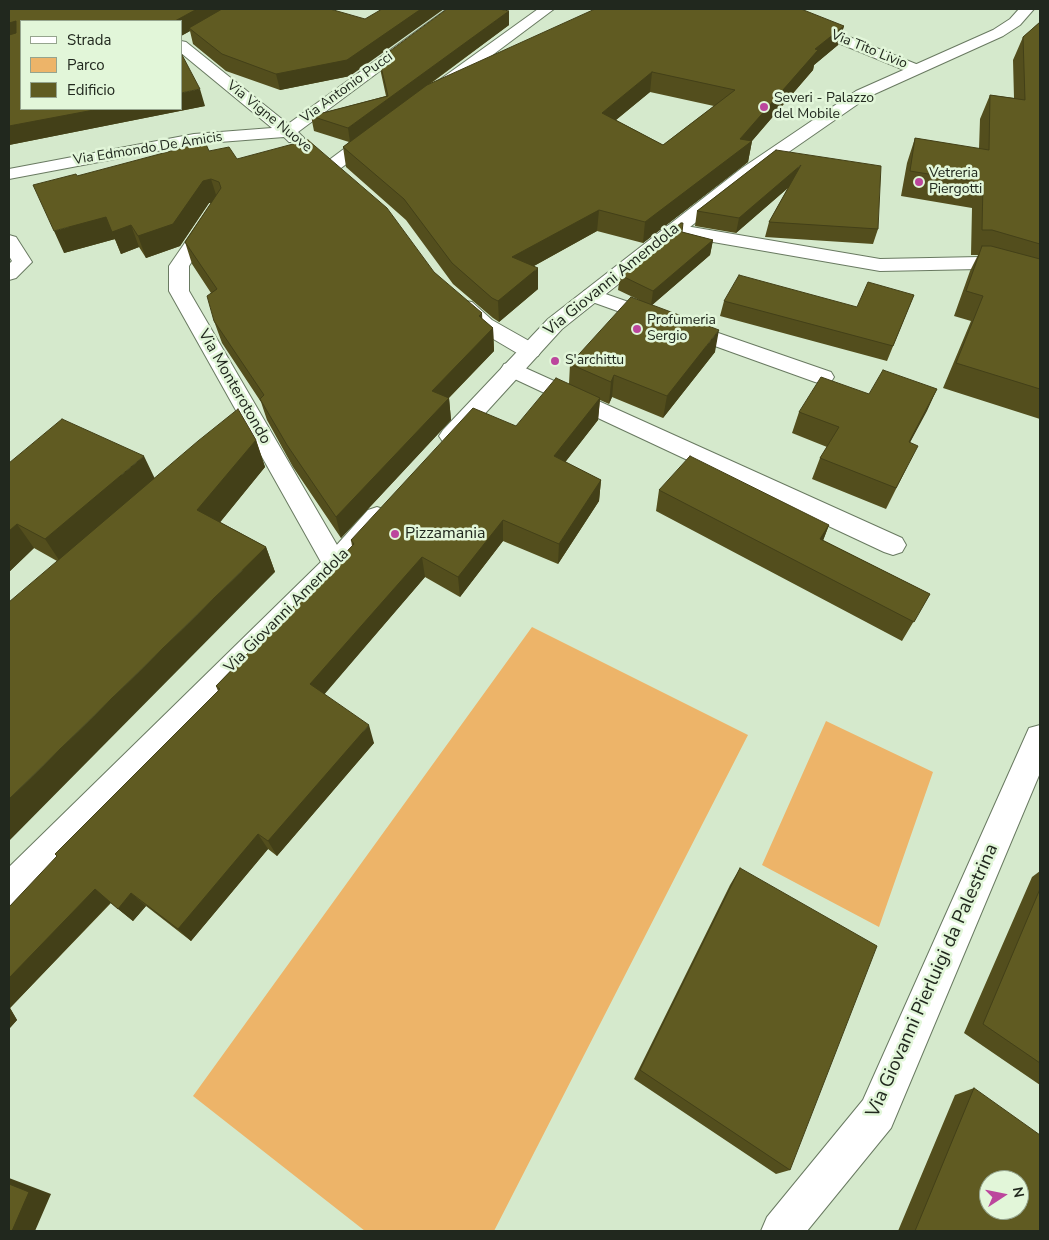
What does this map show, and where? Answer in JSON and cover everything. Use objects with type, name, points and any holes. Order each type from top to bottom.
[{"type":"street","name":"Via Antonio Pucci","points":[[288,132],[456,9]]},
{"type":"street","points":[[427,96],[547,9]]},
{"type":"street","name":"Via Tito Livio","points":[[768,9],[915,69]]},
{"type":"street","name":"Via Giovanni Amendola","points":[[439,449],[555,324],[755,167],[868,91],[998,33],[1015,22],[1027,9]]},
{"type":"street","points":[[182,43],[196,35]]},
{"type":"street","name":"Via Vigne Nuove","points":[[182,45],[348,180]]},
{"type":"street","points":[[331,166],[387,126]]},
{"type":"street","name":"Via Edmondo De Amicis","points":[[9,174],[194,139],[288,132]]},
{"type":"street","name":"Via Monterotondo","points":[[218,209],[179,266],[179,291],[242,422],[335,564]]},
{"type":"street","points":[[674,230],[880,265],[980,263],[1040,279]]},
{"type":"street","points":[[9,241],[22,262],[9,274]]},
{"type":"street","points":[[452,295],[486,326],[530,351]]},
{"type":"street","points":[[591,295],[823,377]]},
{"type":"street","points":[[512,370],[893,545]]},
{"type":"street","name":"Via Giovanni Amendola","points":[[9,890],[335,564],[393,499]]},
{"type":"street","name":"Via Giovanni Pierluigi da Palestrina","points":[[781,1231],[877,1114],[1040,738]]},
{"type":"green space","points":[[532,627],[748,735],[494,1231],[365,1231],[193,1096]]},
{"type":"green space","points":[[826,721],[933,772],[879,927],[762,865]]},
{"type":"building","points":[[9,9],[197,9],[177,20],[20,20],[20,110],[94,110],[9,126],[9,35],[16,33],[16,21],[9,23]]},
{"type":"building","points":[[222,9],[330,9],[365,19],[382,9],[421,9],[347,60],[276,74],[222,54],[189,28]]},
{"type":"building","points":[[447,9],[499,9],[509,11],[348,128],[311,116],[388,96],[379,59]]},
{"type":"building","points":[[595,9],[801,9],[844,26],[815,49],[818,50],[740,139],[752,141],[645,222],[599,210],[512,257],[538,268],[498,301],[492,298],[452,263],[404,199],[343,147],[427,85]],"holes":[[[652,72],[735,90],[663,145],[602,113]]]},
{"type":"building","points":[[1040,22],[1040,244],[992,230],[982,230],[983,183],[910,171],[915,138],[989,150],[990,95],[1025,100],[1023,37]]},
{"type":"building","points":[[182,55],[200,89],[182,93]]},
{"type":"building","points":[[308,140],[387,208],[434,272],[482,313],[479,316],[493,328],[432,391],[449,398],[336,517],[287,445],[260,399],[264,395],[214,321],[207,296],[217,289],[185,242],[221,188],[219,182],[211,179],[203,181],[173,224],[138,236],[131,225],[112,232],[106,217],[54,231],[33,185],[76,174],[77,176],[205,142],[209,151],[229,147],[237,159]]},
{"type":"building","points":[[776,150],[881,166],[878,229],[769,222],[801,165],[739,218],[697,211]]},
{"type":"building","points":[[683,223],[682,232],[713,240],[653,291],[620,275],[672,234],[668,233]]},
{"type":"building","points":[[982,246],[991,246],[1040,259],[1040,389],[956,363],[983,296],[966,291]]},
{"type":"building","points":[[739,275],[857,307],[868,282],[914,295],[893,346],[724,301]]},
{"type":"building","points":[[631,297],[719,330],[667,396],[614,375],[611,382],[570,364]]},
{"type":"building","points":[[883,370],[937,389],[909,442],[918,446],[896,488],[820,458],[839,427],[799,412],[821,377],[869,394]]},
{"type":"building","points":[[556,378],[600,398],[554,456],[601,480],[559,544],[503,520],[458,577],[422,557],[310,684],[369,725],[268,841],[258,834],[178,929],[131,893],[118,909],[95,889],[9,978],[9,907],[57,856],[55,854],[220,689],[216,686],[354,544],[351,540],[473,408],[516,426]]},
{"type":"building","points":[[238,409],[256,440],[197,510],[266,547],[9,799],[9,602]]},
{"type":"building","points":[[62,419],[144,456],[45,539],[17,524],[9,531],[9,463]]},
{"type":"building","points":[[690,456],[829,525],[820,539],[930,594],[914,622],[659,490]]},
{"type":"building","points":[[740,868],[877,946],[790,1170],[640,1070]]},
{"type":"building","points":[[1040,889],[1040,1063],[983,1024]]},
{"type":"building","points":[[974,1088],[1040,1135],[1040,1231],[915,1231]]},
{"type":"building","points":[[9,1184],[29,1192],[12,1231],[9,1231]]},
{"type":"place","name":"Severi - Palazzo del Mobile","points":[[764,107]]},
{"type":"place","name":"Vetreria Piergotti","points":[[919,182]]},
{"type":"place","name":"Profumeria Sergio","points":[[637,329]]},
{"type":"place","name":"S'archittu","points":[[555,361]]},
{"type":"place","name":"Pizzamania","points":[[395,534]]}]
